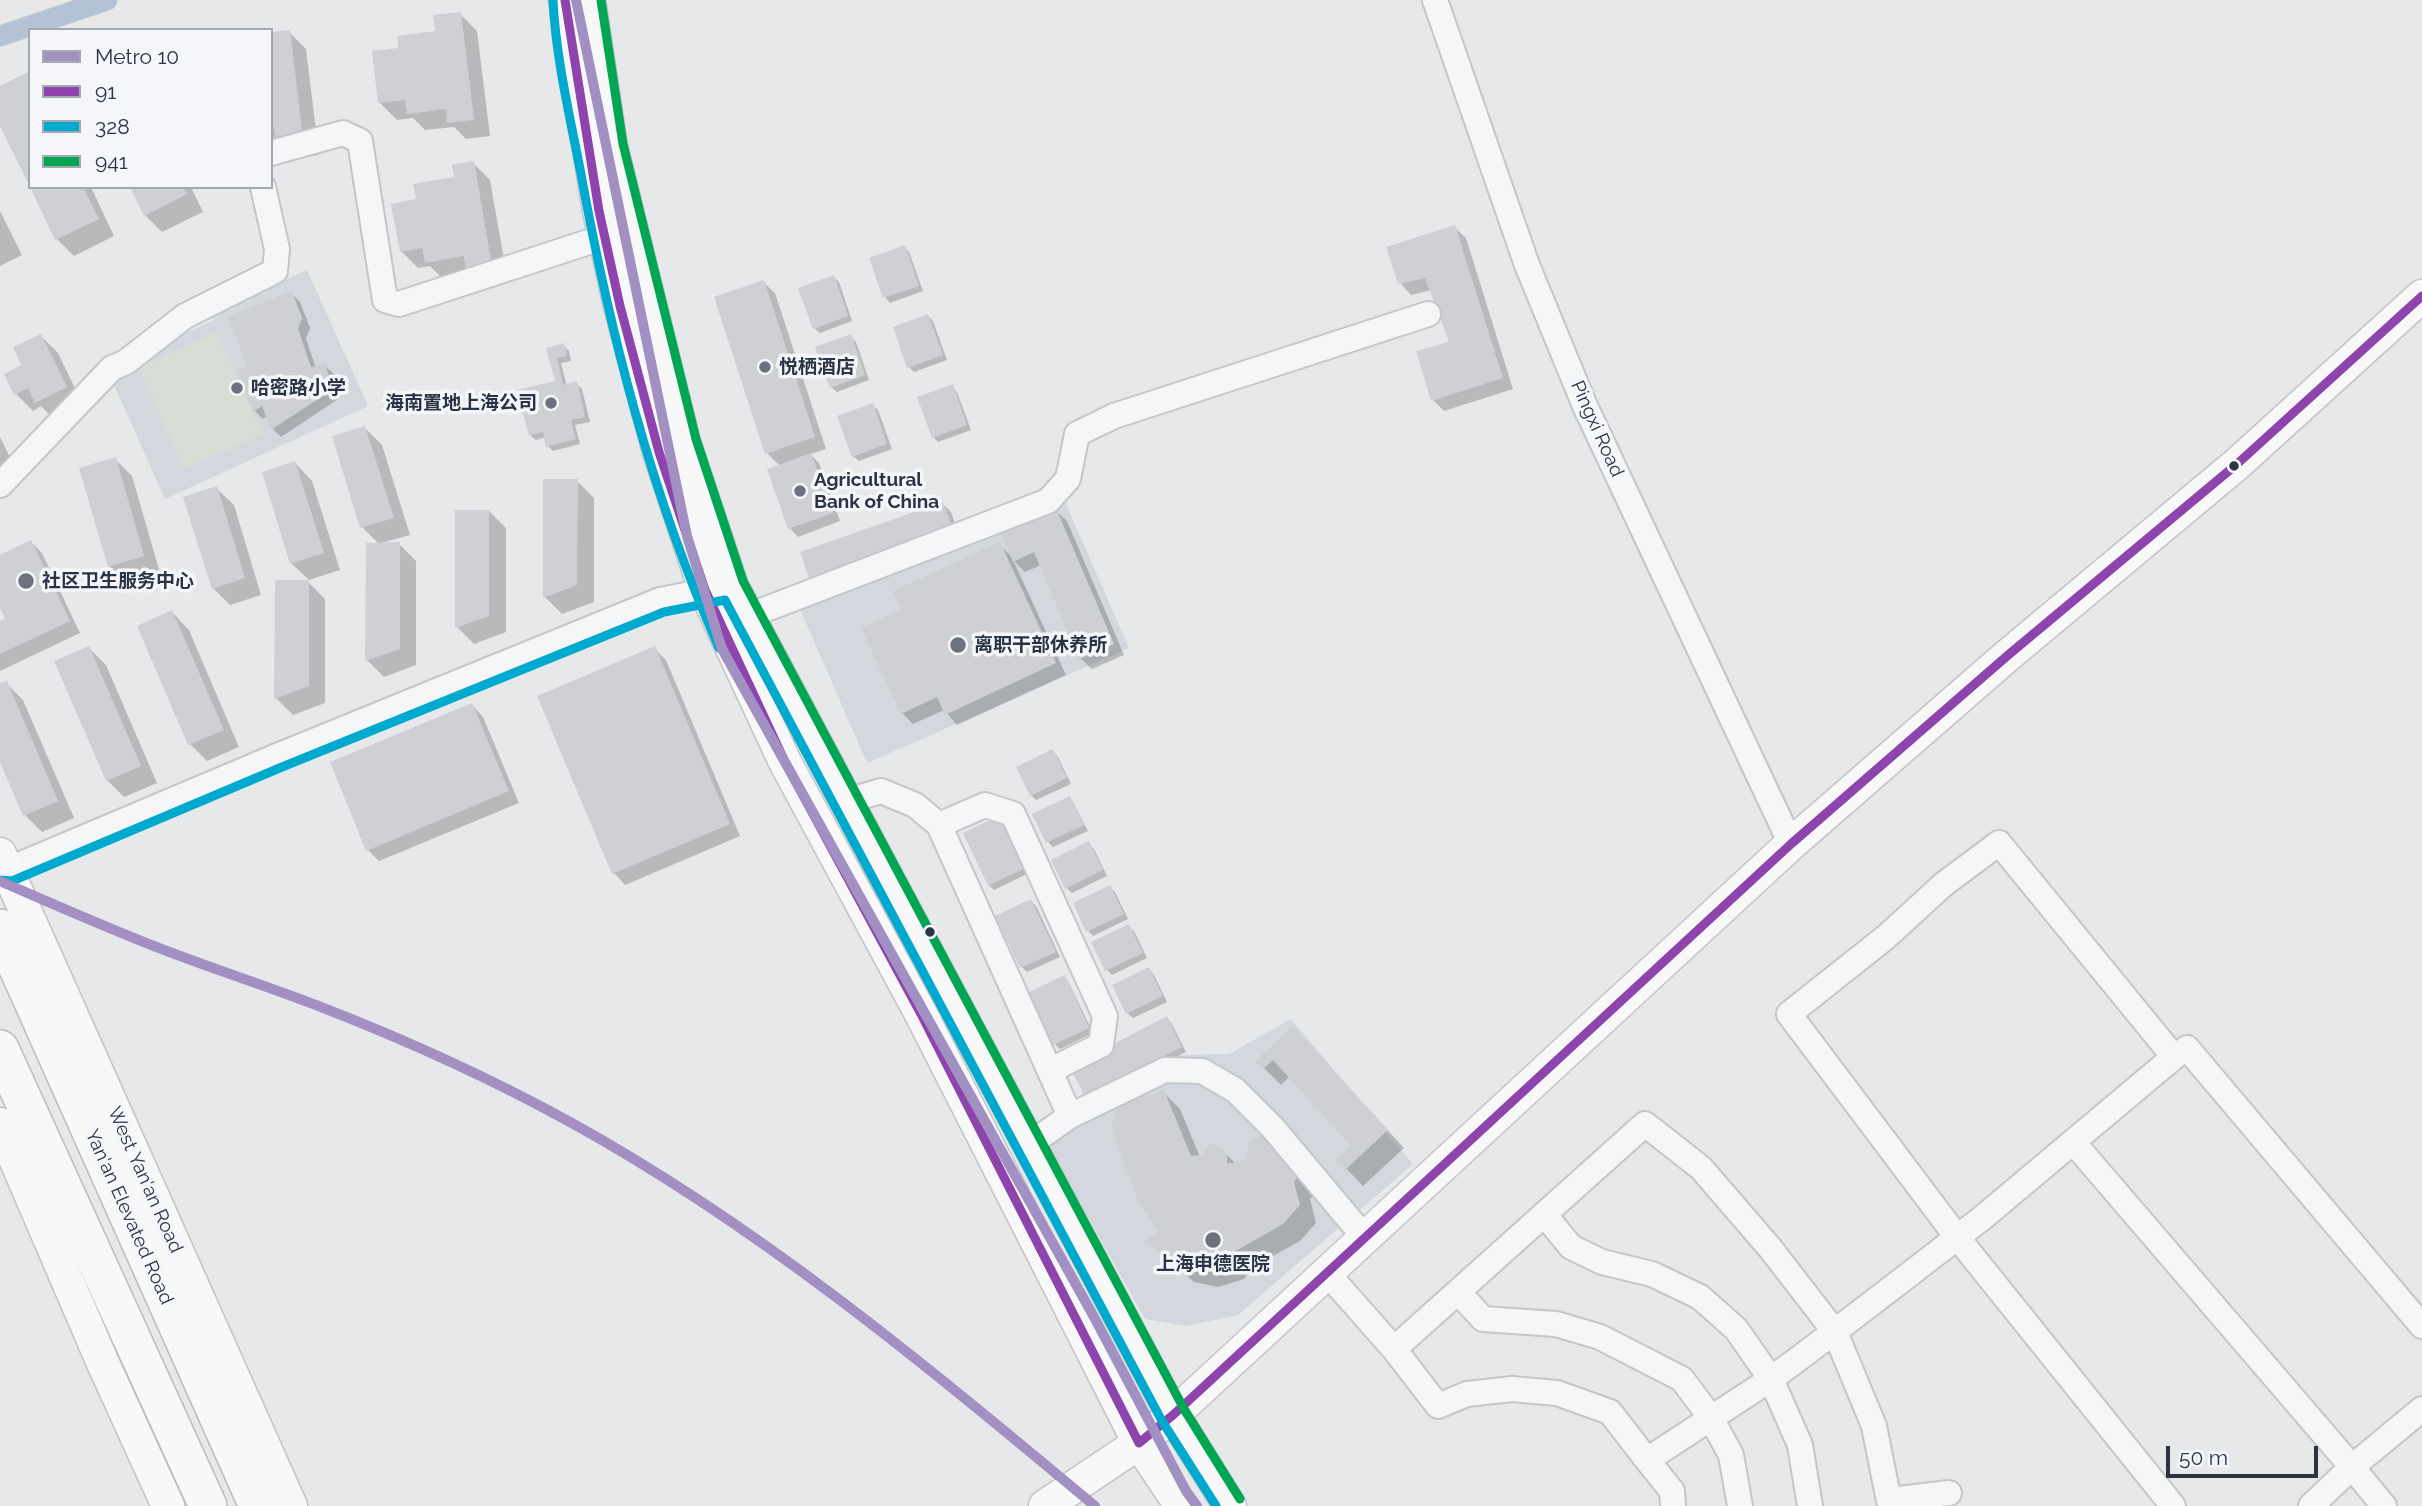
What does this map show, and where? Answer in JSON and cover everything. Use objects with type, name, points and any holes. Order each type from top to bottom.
[{"type":"highway","name":"Yan'an Elevated Road","points":[[0,928],[258,1506]]},
{"type":"highway","points":[[0,1049],[208,1506]]},
{"type":"main road","points":[[580,1],[604,237],[659,452],[719,588],[785,762],[921,1014],[1139,1443],[1181,1506]]},
{"type":"main road","points":[[580,1],[611,146],[719,588],[748,616],[1173,1415],[1230,1506]]},
{"type":"main road","points":[[1045,1506],[1139,1443],[1173,1415],[1791,844],[2007,656],[2237,464],[2422,296]]},
{"type":"main road","name":"West Yan'an Road","points":[[2,866],[291,1506]]},
{"type":"main road","points":[[0,1124],[102,1361],[169,1506]]},
{"type":"street","name":"Pingxi Road","points":[[1435,0],[1527,265],[1585,406],[1791,844]]},
{"type":"street","points":[[273,152],[343,132],[360,141],[385,300],[399,304],[604,237]]},
{"type":"street","points":[[0,485],[112,368],[126,362],[185,316],[275,271],[277,249],[263,189]]},
{"type":"street","points":[[748,616],[1048,501],[1068,479],[1077,433],[1114,416],[1428,314]]},
{"type":"street","points":[[2,866],[660,600],[719,588]]},
{"type":"street","points":[[847,801],[881,792],[915,805],[939,825],[1070,1116]]},
{"type":"street","points":[[939,825],[985,805],[1013,814],[1105,1016],[1101,1045],[1051,1070]]},
{"type":"street","points":[[2173,1506],[1957,1237],[1789,1014],[1886,937],[1944,884],[1999,843],[2174,1057]]},
{"type":"street","points":[[1647,1460],[1771,1379],[1835,1332],[1957,1237],[2187,1048],[2422,1326]]},
{"type":"street","points":[[1030,1144],[1070,1116],[1165,1070],[1202,1071],[1235,1090],[1273,1128],[1365,1238]]},
{"type":"street","points":[[1394,1349],[1645,1124],[1701,1167],[1770,1248],[1835,1332],[1874,1426],[1890,1503],[1949,1493]]},
{"type":"street","points":[[2073,1142],[2384,1506]]},
{"type":"street","points":[[1544,1214],[1571,1247],[1602,1262],[1652,1274],[1700,1297],[1736,1329],[1771,1379],[1800,1445],[1810,1506]]},
{"type":"street","points":[[1327,1273],[1394,1349],[1438,1406],[1468,1394],[1512,1389],[1557,1393],[1610,1412],[1672,1491],[1673,1506]]},
{"type":"street","points":[[1458,1292],[1483,1319],[1556,1324],[1600,1337],[1682,1379],[1711,1418],[1731,1455],[1740,1506]]},
{"type":"street","points":[[2311,1506],[2351,1467],[2422,1409]]},
{"type":"shaded area","name":"哈密路小学","points":[[307,270],[368,406],[165,499],[107,369],[214,320],[214,313]]},
{"type":"shaded area","points":[[217,332],[263,434],[184,469],[139,367]]},
{"type":"shaded area","points":[[1062,495],[1129,648],[867,763],[800,609]]},
{"type":"shaded area","name":"上海申德医院","points":[[1291,1019],[1413,1164],[1238,1315],[1186,1326],[1145,1319],[1039,1130],[1060,1113],[1182,1055],[1229,1054]]},
{"type":"building","points":[[461,12],[474,120],[447,123],[446,109],[407,114],[405,100],[378,103],[372,51],[398,48],[397,36],[435,31],[433,15]]},
{"type":"building","points":[[290,30],[303,139],[276,142],[273,128],[273,32]]},
{"type":"building","points":[[28,72],[28,183],[0,126],[0,86]]},
{"type":"building","points":[[474,161],[492,266],[466,270],[464,256],[425,263],[422,248],[400,252],[391,204],[416,199],[413,184],[454,177],[452,165]]},
{"type":"building","points":[[31,189],[84,189],[99,219],[55,240]]},
{"type":"building","points":[[131,189],[184,189],[187,194],[144,216]]},
{"type":"building","points":[[1455,225],[1503,378],[1431,401],[1416,351],[1449,342],[1425,278],[1398,284],[1386,247]]},
{"type":"building","points":[[905,245],[919,286],[883,298],[869,258]]},
{"type":"building","points":[[834,275],[848,316],[813,329],[798,288]]},
{"type":"building","name":"悦栖酒店","points":[[764,280],[815,437],[765,454],[714,297]]},
{"type":"building","points":[[292,291],[302,318],[298,329],[311,367],[325,363],[333,389],[271,430],[262,406],[253,412],[238,370],[247,367],[228,316]]},
{"type":"building","points":[[928,314],[943,355],[907,368],[893,327]]},
{"type":"building","points":[[41,334],[67,387],[35,403],[28,388],[14,395],[4,374],[21,365],[13,347]]},
{"type":"building","points":[[851,334],[865,375],[830,388],[815,347]]},
{"type":"building","name":"海南置地上海公司","points":[[564,343],[567,356],[557,358],[563,385],[577,381],[585,417],[571,420],[576,439],[546,447],[543,432],[529,436],[517,390],[555,381],[546,348]]},
{"type":"building","points":[[953,384],[967,425],[932,438],[917,397]]},
{"type":"building","points":[[873,403],[887,444],[852,457],[837,416]]},
{"type":"building","points":[[365,426],[394,518],[360,528],[332,436]]},
{"type":"building","name":"Agricultural Bank of China","points":[[811,453],[833,513],[788,529],[767,469]]},
{"type":"building","points":[[116,457],[144,556],[108,567],[79,468]]},
{"type":"building","points":[[295,461],[324,553],[290,564],[262,472]]},
{"type":"building","points":[[543,479],[578,479],[577,585],[543,598]]},
{"type":"building","points":[[217,486],[245,578],[212,589],[183,497]]},
{"type":"building","points":[[943,502],[954,532],[811,583],[800,552]]},
{"type":"building","points":[[1056,508],[1114,644],[1079,659],[1034,552],[1013,562],[1000,532]]},
{"type":"building","points":[[455,510],[489,510],[489,616],[455,628]]},
{"type":"building","name":"社区卫生服务中心","points":[[31,540],[70,621],[0,654],[0,621],[5,619],[0,608],[0,555]]},
{"type":"building","points":[[400,542],[400,649],[365,661],[366,543]]},
{"type":"building","name":"离职干部休养所","points":[[1000,542],[1056,663],[945,715],[937,697],[901,714],[861,628],[901,609],[893,591]]},
{"type":"building","points":[[275,580],[309,580],[309,686],[274,699]]},
{"type":"building","points":[[172,610],[224,730],[188,745],[137,626]]},
{"type":"building","points":[[89,646],[141,766],[106,781],[54,661]]},
{"type":"building","points":[[655,646],[730,824],[612,874],[537,696]]},
{"type":"building","points":[[7,681],[58,801],[23,816],[0,762],[0,683]]},
{"type":"building","points":[[472,703],[509,791],[366,851],[330,762]]},
{"type":"building","points":[[1053,749],[1067,778],[1030,796],[1016,767]]},
{"type":"building","points":[[1070,796],[1084,825],[1046,843],[1032,814]]},
{"type":"building","points":[[999,816],[1023,869],[988,886],[963,833]]},
{"type":"building","points":[[1089,841],[1103,870],[1065,889],[1051,860]]},
{"type":"building","points":[[1110,885],[1124,914],[1086,932],[1073,903]]},
{"type":"building","points":[[1031,899],[1056,952],[1020,968],[995,916]]},
{"type":"building","points":[[1129,924],[1143,953],[1105,971],[1091,942]]},
{"type":"building","points":[[1149,967],[1163,996],[1126,1014],[1112,985]]},
{"type":"building","points":[[1065,975],[1089,1028],[1053,1045],[1029,992]]},
{"type":"building","points":[[1167,1016],[1182,1047],[1085,1097],[1070,1067]]},
{"type":"building","points":[[1293,1026],[1388,1130],[1345,1170],[1336,1160],[1351,1146],[1273,1060],[1262,1070],[1255,1061]]},
{"type":"building","points":[[1139,1085],[1149,1096],[1164,1090],[1191,1156],[1203,1154],[1210,1143],[1227,1152],[1227,1163],[1237,1163],[1246,1159],[1249,1142],[1266,1132],[1280,1156],[1294,1159],[1301,1173],[1294,1182],[1300,1205],[1283,1224],[1234,1252],[1228,1263],[1200,1271],[1175,1265],[1145,1241],[1159,1231],[1139,1204],[1111,1126],[1119,1102]]},
{"type":"waterway","points":[[0,36],[107,0]]},
{"type":"metro line","name":"10","points":[[576,0],[687,536],[722,649],[1094,1317],[1186,1491],[1197,1506]]},
{"type":"metro line","name":"10","points":[[0,881],[159,948],[301,999],[385,1033],[447,1060],[570,1122],[709,1207],[842,1301],[1095,1506]]},
{"type":"transit line","name":"91","points":[[565,0],[599,211],[620,306],[659,452],[705,590],[785,762],[921,1014],[1139,1443],[1173,1415],[1791,844],[2007,656],[2237,464],[2422,296]]},
{"type":"transit line","name":"941","points":[[601,0],[623,144],[696,439],[743,581],[1184,1409],[1240,1499]]},
{"type":"transit line","name":"328","points":[[553,1],[567,106],[619,352],[653,472],[695,590],[719,648]]},
{"type":"transit line","name":"328","points":[[0,880],[12,881],[282,767],[664,612],[725,600],[1162,1421],[1216,1506]]},
{"type":"place","name":"悦栖酒店","points":[[765,367]]},
{"type":"place","name":"哈密路小学","points":[[237,388]]},
{"type":"place","name":"海南置地上海公司","points":[[551,403]]},
{"type":"place","name":"Agricultural Bank of China","points":[[800,491]]},
{"type":"place","name":"社区卫生服务中心","points":[[26,581]]},
{"type":"place","name":"离职干部休养所","points":[[958,645]]},
{"type":"place","name":"上海申德医院","points":[[1213,1240]]}]
